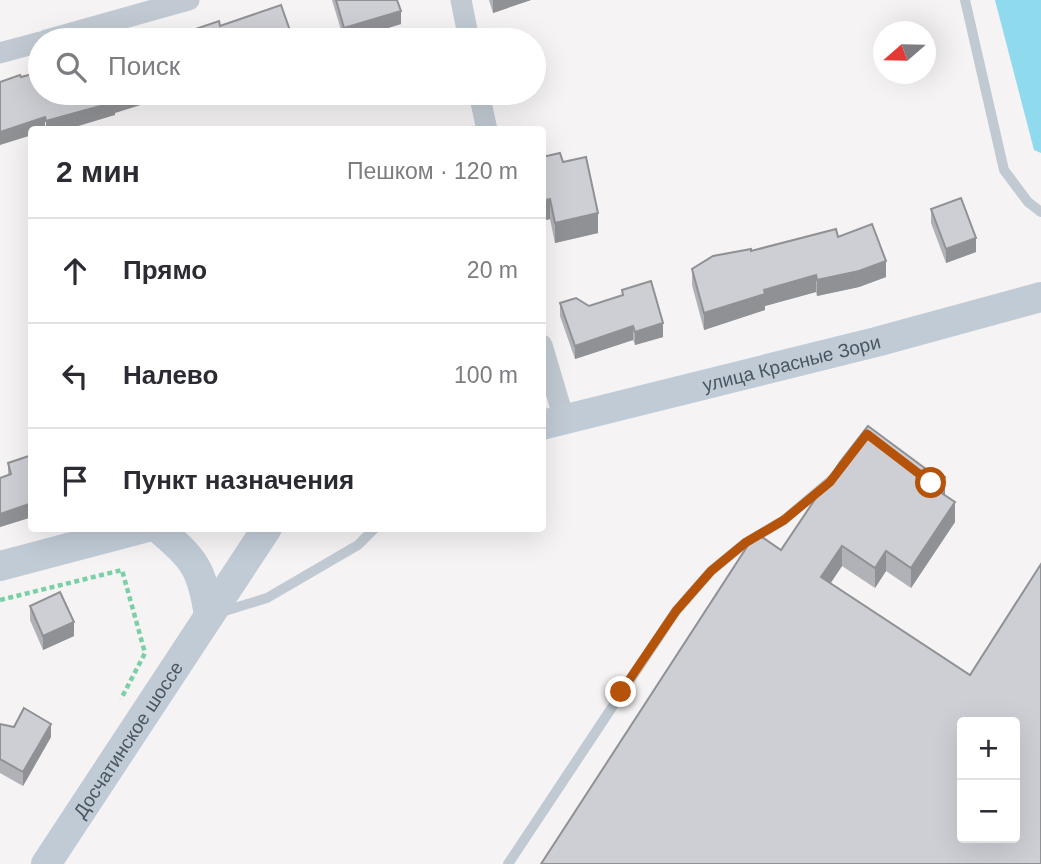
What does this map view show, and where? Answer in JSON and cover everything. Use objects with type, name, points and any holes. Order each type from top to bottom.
[{"type":"main road","name":"улица Красные Зори","points":[[553,422],[876,342],[1041,297]]},
{"type":"main road","points":[[0,566],[129,532]]},
{"type":"main road","points":[[163,532],[188,554],[198,568],[205,587],[209,616]]},
{"type":"main road","name":"Досчатинское шоссе","points":[[46,864],[264,532]]},
{"type":"street","points":[[89,28],[188,0]]},
{"type":"street","points":[[461,0],[467,28]]},
{"type":"street","points":[[0,53],[28,45]]},
{"type":"street","points":[[482,105],[486,126]]},
{"type":"street","points":[[546,373],[553,422]]},
{"type":"lane","points":[[965,0],[1004,170],[1028,202],[1041,212]]},
{"type":"lane","points":[[508,864],[676,611],[711,571],[745,543],[784,520],[830,482],[837,472]]},
{"type":"lane","points":[[209,616],[267,598],[358,545],[371,532]]},
{"type":"path","points":[[0,600],[122,570],[145,653],[126,685]]},
{"type":"water","points":[[995,0],[1041,0],[1041,153],[1034,150]]},
{"type":"building","points":[[336,0],[397,0],[401,11],[344,28]]},
{"type":"building","points":[[281,5],[289,28],[198,28],[219,21],[220,26]]},
{"type":"building","points":[[20,75],[28,75],[28,105],[104,105],[46,121],[45,117],[0,132],[0,82]]},
{"type":"building","points":[[560,153],[563,162],[586,157],[598,213],[555,223],[550,199],[546,200],[546,156]]},
{"type":"building","points":[[961,198],[976,238],[946,249],[931,209]]},
{"type":"building","points":[[872,224],[886,261],[859,271],[817,280],[816,275],[764,290],[765,294],[704,313],[692,269],[713,256],[751,251],[836,229],[838,237]]},
{"type":"building","points":[[651,281],[663,323],[635,332],[633,326],[575,346],[560,303],[576,298],[589,306],[623,295],[622,290]]},
{"type":"building","points":[[868,426],[926,469],[934,470],[945,477],[937,490],[955,502],[911,568],[886,551],[875,568],[842,546],[821,577],[970,675],[1041,564],[1041,864],[541,864],[756,533],[781,550],[840,462]]},
{"type":"building","points":[[28,456],[28,504],[0,514],[0,478],[11,474],[8,463]]},
{"type":"building","points":[[60,592],[74,622],[43,636],[30,606]]},
{"type":"building","points":[[24,708],[51,724],[23,772],[0,759],[0,724],[14,727]]},
{"type":"route","points":[[621,692],[676,611],[711,571],[745,543],[784,520],[830,482],[867,434],[931,483]]}]
